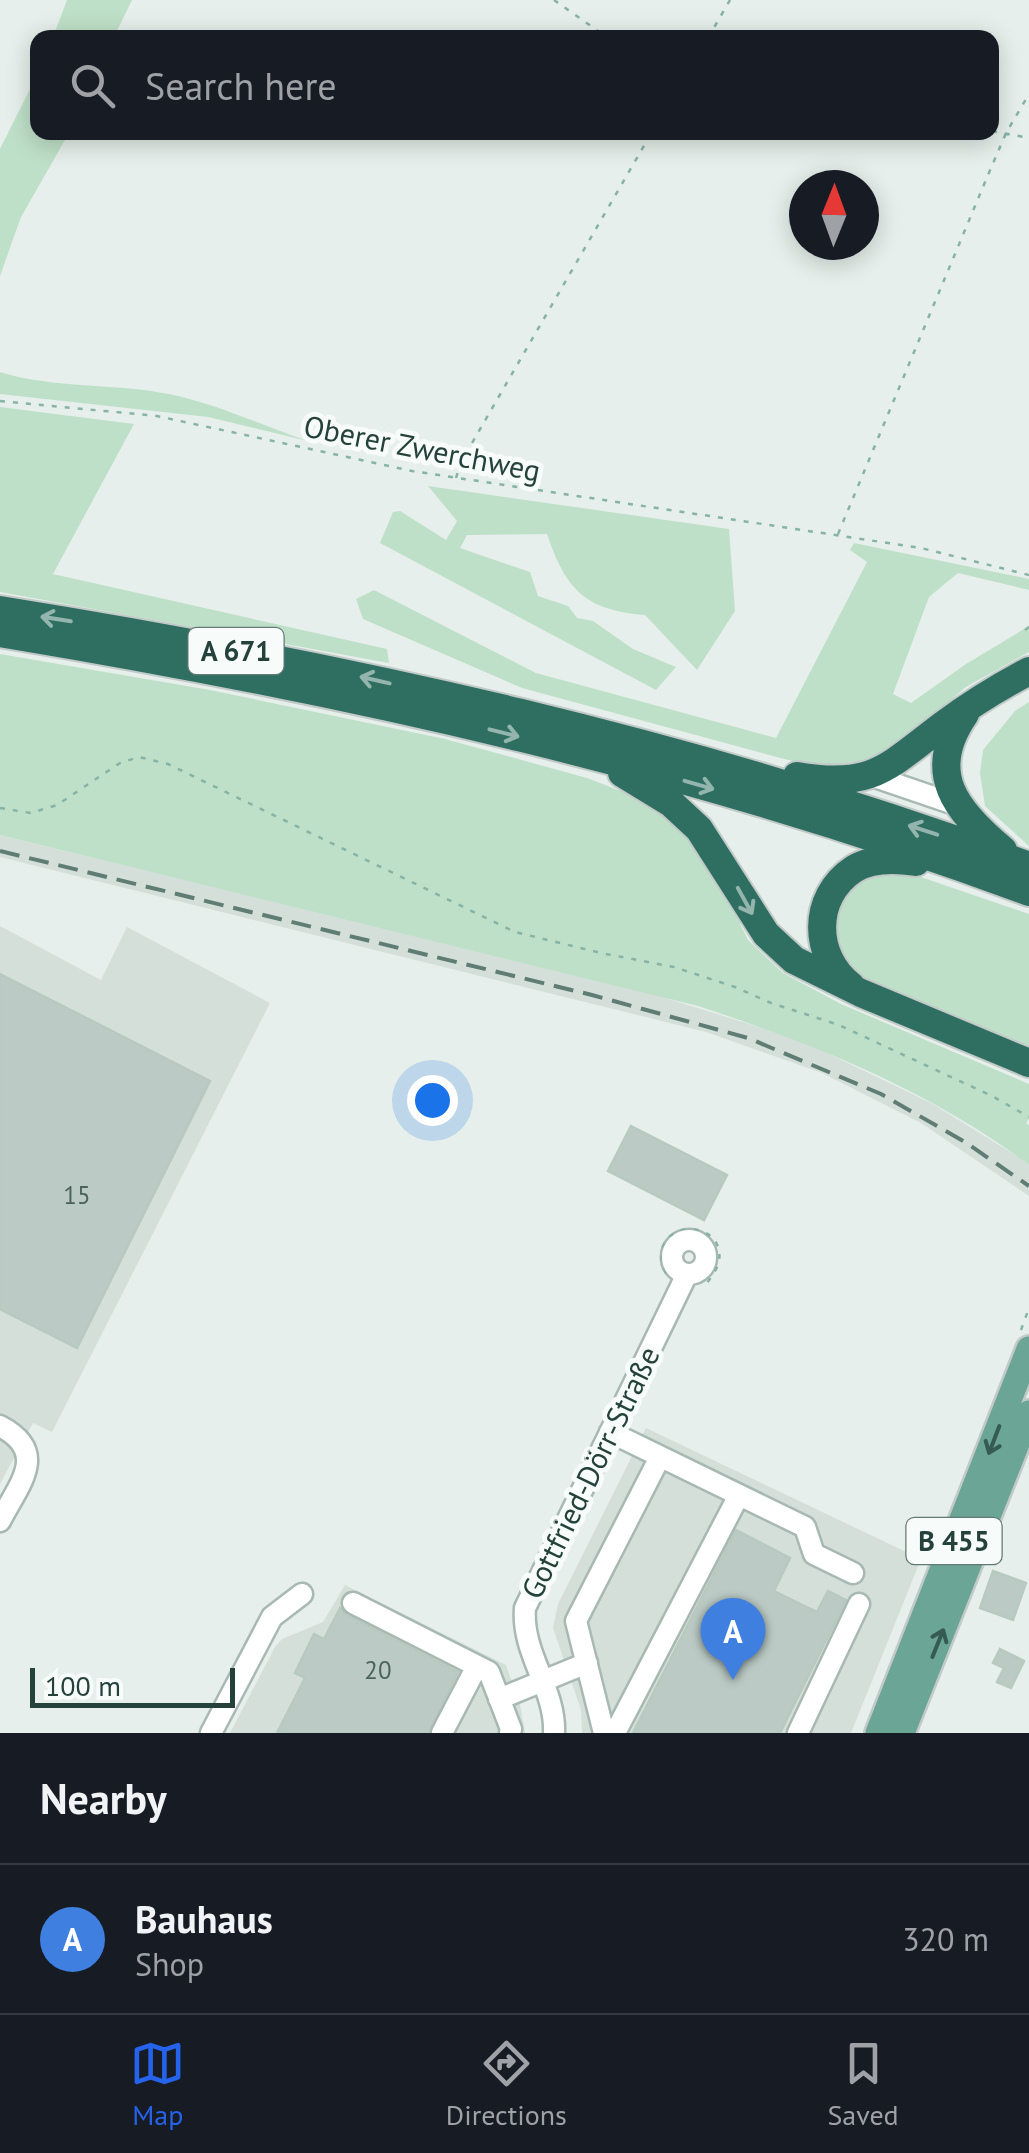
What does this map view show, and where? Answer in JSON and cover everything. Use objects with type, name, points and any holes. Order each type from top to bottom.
[{"type":"highway","name":"A 671","points":[[0,610],[207,645],[470,701],[702,760],[1022,864]]},
{"type":"highway","name":"A 671","points":[[0,633],[355,699],[571,750],[835,825],[1029,892]]},
{"type":"highway","points":[[702,760],[818,780],[869,775],[909,754],[973,704],[1029,671]]},
{"type":"highway","points":[[973,704],[955,730],[947,756],[948,785],[957,805],[978,830],[1022,864]]},
{"type":"highway","points":[[571,750],[612,768],[670,802],[712,846],[754,918],[778,948],[812,970],[861,993],[1029,1064]]},
{"type":"highway","points":[[861,993],[834,968],[822,941],[823,911],[843,878],[866,863],[896,860],[990,877]]},
{"type":"main road","name":"B 455","points":[[878,1733],[1029,1349]]},
{"type":"main road","name":"B 455","points":[[902,1733],[1029,1413]]},
{"type":"street","points":[[869,775],[957,805]]},
{"type":"street","name":"Gottfried-Dörr-Straße","points":[[554,1733],[552,1708],[526,1638],[525,1608],[610,1432],[677,1274]]},
{"type":"street","points":[[0,1426],[24,1443],[29,1456],[26,1471],[0,1521]]},
{"type":"street","points":[[610,1432],[805,1527],[814,1554],[853,1573]]},
{"type":"street","points":[[604,1733],[576,1626],[577,1616],[660,1457]]},
{"type":"street","points":[[615,1733],[739,1495]]},
{"type":"street","points":[[211,1733],[272,1616],[302,1594]]},
{"type":"street","points":[[353,1603],[489,1672],[510,1733]]},
{"type":"street","points":[[798,1733],[859,1604]]},
{"type":"street","points":[[499,1698],[586,1663]]},
{"type":"street","points":[[442,1733],[477,1666]]},
{"type":"path","points":[[554,0],[597,30]]},
{"type":"path","points":[[713,30],[730,0]]},
{"type":"path","points":[[837,535],[1006,133],[1029,94]]},
{"type":"path","points":[[999,132],[1029,138]]},
{"type":"path","points":[[455,479],[647,140]]},
{"type":"path","name":"Oberer Zwerchweg","points":[[0,402],[157,416],[455,479],[921,548],[1029,575]]},
{"type":"path","points":[[0,808],[31,813],[57,804],[120,763],[139,757],[168,764],[515,932],[674,966],[734,986],[771,1004],[840,1024],[1029,1117]]},
{"type":"path","points":[[677,1274],[662,1254],[670,1236],[686,1228],[704,1232],[714,1240],[719,1255],[718,1265],[704,1290]]},
{"type":"shaded area","points":[[0,835],[659,996],[798,1039],[931,1103],[1017,1156],[1029,1165],[1029,1196],[921,1123],[822,1073],[706,1032],[0,857]]},
{"type":"shaded area","points":[[0,926],[101,980],[127,927],[270,1003],[52,1432],[33,1423],[0,1484]]},
{"type":"shaded area","points":[[646,1428],[921,1559],[851,1733],[582,1733],[581,1710],[553,1628],[558,1604]]},
{"type":"shaded area","points":[[345,1585],[506,1665],[525,1733],[230,1733],[275,1647],[282,1639],[323,1622]]},
{"type":"green space","points":[[67,0],[132,0],[117,30],[56,30]]},
{"type":"green space","points":[[30,89],[30,140],[65,140],[21,217],[0,276],[0,149]]},
{"type":"green space","points":[[0,372],[42,381],[187,398],[308,441],[208,417],[0,394]]},
{"type":"green space","points":[[0,407],[134,424],[53,574],[387,649],[389,663],[0,592]]},
{"type":"green space","points":[[428,486],[729,529],[735,611],[697,670],[645,615],[607,608],[581,594],[562,570],[547,534],[467,535],[460,548],[530,572],[538,596],[568,606],[577,618],[593,621],[633,649],[676,667],[656,690],[380,543],[393,512],[400,511],[446,540],[457,521]]},
{"type":"green space","points":[[854,543],[1029,579],[1029,590],[958,573],[929,597],[893,694],[911,703],[1029,626],[1029,652],[966,687],[896,747],[860,761],[824,766],[788,760],[522,688],[363,619],[356,599],[374,590],[536,673],[776,738],[867,562],[850,550]]},
{"type":"green space","points":[[0,654],[210,690],[445,739],[587,778],[644,800],[682,828],[712,867],[748,940],[783,973],[841,1004],[1029,1084],[1029,1165],[912,1092],[828,1053],[698,1006],[0,835]]},
{"type":"green space","points":[[1029,702],[1029,846],[985,806],[980,773],[983,750],[1015,711]]},
{"type":"green space","points":[[871,872],[912,874],[1029,914],[1029,1046],[927,1011],[876,985],[836,957],[833,900]]},
{"type":"building","points":[[0,974],[210,1081],[77,1348],[0,1309]]},
{"type":"building","points":[[631,1126],[727,1175],[704,1220],[608,1171]]},
{"type":"building","points":[[736,1530],[790,1558],[774,1591],[817,1612],[828,1591],[846,1600],[780,1733],[633,1733]]},
{"type":"building","points":[[993,1571],[1026,1583],[1013,1620],[980,1608]]},
{"type":"building","points":[[340,1608],[458,1672],[428,1733],[277,1733],[305,1678],[295,1673],[314,1634],[324,1639]]},
{"type":"building","points":[[1000,1649],[1024,1661],[1011,1688],[997,1682],[1004,1668],[993,1663]]},
{"type":"railway","points":[[0,851],[592,995],[748,1038],[881,1094],[965,1142],[1029,1186]]},
{"type":"place","name":"Bauhaus","points":[[733,1680]]}]
